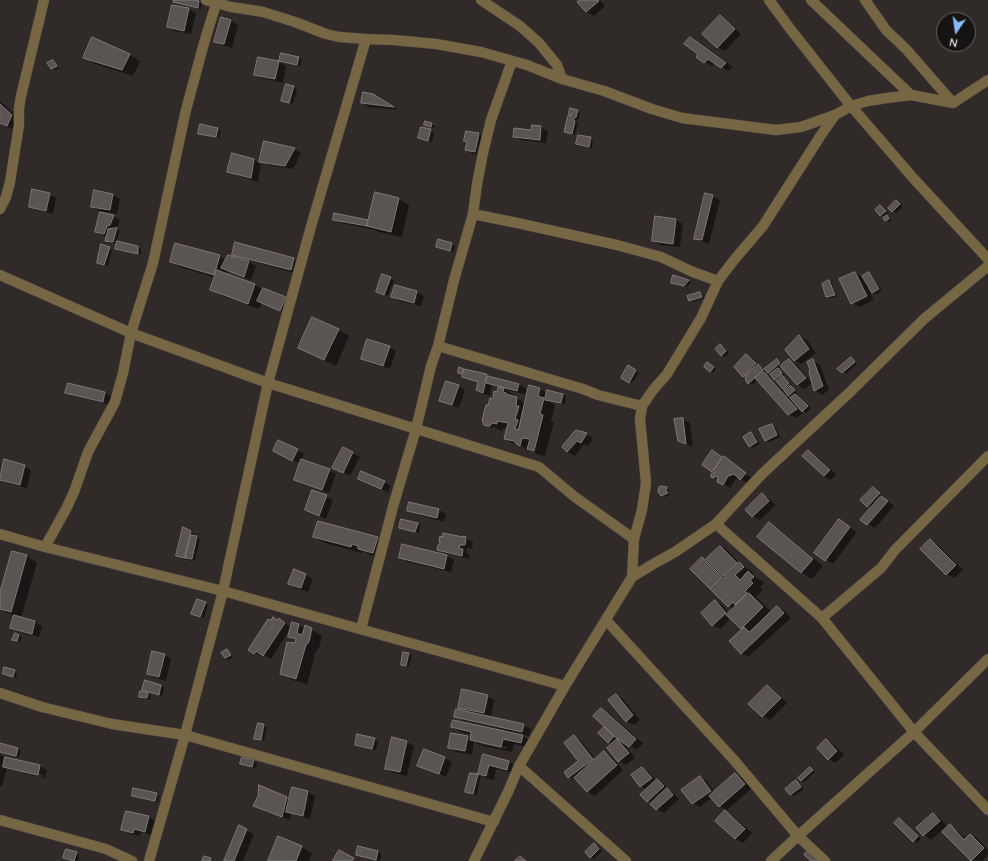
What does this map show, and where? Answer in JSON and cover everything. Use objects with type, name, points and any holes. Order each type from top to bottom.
[{"type":"street","points":[[0,209],[6,197],[10,182],[19,125],[21,96],[44,0]]},
{"type":"street","points":[[206,0],[216,4],[263,12],[326,34],[339,37],[436,44],[481,52],[527,65],[562,79],[604,91],[652,109],[682,118],[776,130],[801,127],[836,115],[851,106],[868,101],[911,95],[953,103],[988,80]]},
{"type":"street","points":[[481,0],[520,26],[539,43],[557,65],[562,79]]},
{"type":"street","points":[[769,0],[851,106],[914,179],[988,259]]},
{"type":"street","points":[[811,0],[911,95]]},
{"type":"street","points":[[865,0],[886,30],[906,49],[953,103]]},
{"type":"street","points":[[46,547],[74,492],[88,452],[115,402],[123,373],[131,333],[152,262],[184,117],[216,4]]},
{"type":"street","points":[[149,861],[185,735],[223,591],[268,384],[312,223],[366,39]]},
{"type":"street","points":[[361,629],[394,503],[416,428],[430,366],[438,346],[454,280],[473,214],[480,165],[491,120],[512,61]]},
{"type":"street","points":[[632,577],[634,539],[642,510],[646,483],[640,420],[642,406],[667,374],[701,318],[718,281],[763,226],[821,135],[836,115]]},
{"type":"street","points":[[473,214],[617,245],[661,257],[693,272],[718,281]]},
{"type":"street","points":[[474,861],[494,822],[519,766],[565,686],[632,577],[675,552],[716,524],[761,475],[850,392],[924,319],[988,266]]},
{"type":"street","points":[[0,275],[131,333],[268,384],[416,428],[539,467],[575,497],[634,539]]},
{"type":"street","points":[[438,346],[583,389],[598,395],[642,406]]},
{"type":"street","points":[[822,618],[881,568],[895,550],[988,456]]},
{"type":"street","points":[[716,524],[822,618],[914,732],[988,810]]},
{"type":"street","points":[[0,534],[46,547],[223,591],[565,686]]},
{"type":"street","points":[[606,620],[734,760],[798,836],[826,861]]},
{"type":"street","points":[[771,861],[914,732],[988,659]]},
{"type":"street","points":[[0,693],[42,707],[112,724],[185,735],[494,822]]},
{"type":"street","points":[[519,766],[626,861]]},
{"type":"street","points":[[0,820],[106,849],[132,861]]},
{"type":"building","points":[[174,0],[199,1],[198,8],[173,2]]},
{"type":"building","points":[[580,0],[599,1],[586,12],[577,2]]},
{"type":"building","points":[[172,5],[189,8],[184,31],[167,27]]},
{"type":"building","points":[[720,15],[735,29],[717,48],[702,34]]},
{"type":"building","points":[[221,17],[231,20],[224,44],[214,42]]},
{"type":"building","points":[[92,37],[130,54],[122,70],[83,58]]},
{"type":"building","points":[[690,37],[726,63],[721,68],[708,59],[704,63],[696,57],[698,54],[684,44]]},
{"type":"building","points":[[281,53],[299,57],[297,65],[279,61]]},
{"type":"building","points":[[258,57],[279,61],[275,79],[254,75]]},
{"type":"building","points":[[53,60],[57,66],[51,69],[47,63]]},
{"type":"building","points":[[286,84],[294,86],[289,103],[281,101]]},
{"type":"building","points":[[363,92],[373,94],[394,107],[361,103]]},
{"type":"building","points":[[0,104],[12,115],[7,126],[0,123]]},
{"type":"building","points":[[570,108],[578,110],[576,117],[573,120],[575,121],[572,134],[564,132],[568,115],[571,116],[572,114],[569,114]]},
{"type":"building","points":[[425,121],[432,123],[431,127],[424,125]]},
{"type":"building","points":[[200,124],[218,128],[216,137],[198,134]]},
{"type":"building","points":[[532,125],[541,126],[540,140],[513,137],[514,128],[531,130]]},
{"type":"building","points":[[421,127],[431,129],[428,141],[418,138]]},
{"type":"building","points":[[466,131],[479,133],[475,152],[465,150],[467,142],[464,141]]},
{"type":"building","points":[[578,135],[591,137],[589,147],[576,144]]},
{"type":"building","points":[[264,141],[295,148],[285,166],[259,162]]},
{"type":"building","points":[[232,153],[254,159],[251,178],[227,172]]},
{"type":"building","points":[[32,189],[50,193],[46,211],[29,207]]},
{"type":"building","points":[[94,190],[113,194],[110,210],[91,207]]},
{"type":"building","points":[[375,192],[399,198],[391,232],[367,226]]},
{"type":"building","points":[[705,193],[713,195],[702,240],[694,239]]},
{"type":"building","points":[[896,200],[900,204],[892,212],[888,208]]},
{"type":"building","points":[[880,205],[886,211],[880,216],[875,210]]},
{"type":"building","points":[[100,212],[114,215],[104,234],[95,232]]},
{"type":"building","points":[[334,213],[368,220],[367,226],[333,220]]},
{"type":"building","points":[[887,215],[889,219],[885,221],[883,218]]},
{"type":"building","points":[[655,216],[676,219],[673,244],[652,241]]},
{"type":"building","points":[[117,228],[113,242],[105,241],[108,229]]},
{"type":"building","points":[[438,239],[452,243],[450,251],[436,247]]},
{"type":"building","points":[[117,241],[138,246],[138,254],[115,249]]},
{"type":"building","points":[[235,242],[294,258],[291,270],[232,255]]},
{"type":"building","points":[[175,243],[220,255],[214,275],[170,262]]},
{"type":"building","points":[[101,244],[110,247],[104,265],[97,263]]},
{"type":"building","points":[[228,255],[249,261],[244,277],[221,268]]},
{"type":"building","points":[[217,270],[255,284],[248,304],[210,290]]},
{"type":"building","points":[[855,272],[867,296],[851,304],[839,279]]},
{"type":"building","points":[[869,272],[879,289],[872,293],[862,276]]},
{"type":"building","points":[[382,274],[391,277],[384,295],[376,292]]},
{"type":"building","points":[[673,275],[689,280],[684,286],[671,283]]},
{"type":"building","points":[[829,280],[835,295],[826,297],[822,284]]},
{"type":"building","points":[[395,285],[417,291],[414,303],[391,297]]},
{"type":"building","points":[[263,288],[286,297],[280,311],[257,301]]},
{"type":"building","points":[[700,292],[702,297],[689,301],[687,296]]},
{"type":"building","points":[[312,317],[339,329],[324,360],[298,348]]},
{"type":"building","points":[[799,335],[809,349],[794,361],[785,350]]},
{"type":"building","points":[[367,339],[390,346],[383,366],[361,359]]},
{"type":"building","points":[[720,344],[726,351],[721,356],[715,349]]},
{"type":"building","points":[[746,354],[756,363],[743,377],[734,367]]},
{"type":"building","points":[[851,357],[855,362],[842,373],[837,369]]},
{"type":"building","points":[[777,359],[780,363],[768,373],[764,369]]},
{"type":"building","points":[[789,359],[806,378],[797,385],[780,366]]},
{"type":"building","points":[[813,359],[823,386],[814,391],[807,362]]},
{"type":"building","points":[[707,362],[714,367],[710,372],[704,367]]},
{"type":"building","points":[[758,364],[763,370],[748,384],[745,376]]},
{"type":"building","points":[[628,365],[636,370],[629,383],[621,378]]},
{"type":"building","points":[[459,367],[464,369],[462,374],[458,373]]},
{"type":"building","points":[[778,368],[782,373],[774,380],[770,374]]},
{"type":"building","points":[[464,369],[487,374],[483,393],[476,390],[478,382],[462,377]]},
{"type":"building","points":[[763,371],[797,409],[788,415],[755,378]]},
{"type":"building","points":[[782,375],[789,383],[783,389],[776,381]]},
{"type":"building","points":[[488,376],[519,384],[517,391],[486,383]]},
{"type":"building","points":[[446,381],[459,385],[452,405],[439,401]]},
{"type":"building","points":[[68,383],[105,392],[103,402],[65,393]]},
{"type":"building","points":[[529,385],[540,388],[538,396],[544,398],[540,414],[543,415],[534,451],[527,449],[530,439],[522,438],[520,446],[514,441],[504,439],[508,423],[497,421],[497,424],[492,423],[490,426],[487,426],[484,425],[482,420],[486,405],[488,405],[490,398],[493,399],[494,391],[497,392],[498,387],[504,388],[503,392],[517,397],[516,406],[519,406],[515,419],[518,420],[515,429],[518,430]]},
{"type":"building","points":[[790,385],[795,390],[788,396],[784,390]]},
{"type":"building","points":[[547,390],[563,394],[561,403],[545,400]]},
{"type":"building","points":[[795,394],[808,406],[802,412],[790,398]]},
{"type":"building","points":[[683,418],[686,444],[678,441],[674,419]]},
{"type":"building","points":[[772,424],[777,435],[765,441],[759,429]]},
{"type":"building","points":[[576,430],[587,433],[581,443],[577,441],[567,452],[562,447]]},
{"type":"building","points":[[751,432],[757,442],[749,447],[743,437]]},
{"type":"building","points":[[278,440],[298,449],[292,461],[273,451]]},
{"type":"building","points":[[343,447],[353,452],[343,473],[332,468]]},
{"type":"building","points":[[712,450],[722,457],[712,472],[702,465]]},
{"type":"building","points":[[808,450],[830,470],[824,476],[802,456]]},
{"type":"building","points":[[724,456],[746,473],[740,480],[734,474],[728,476],[723,485],[717,482],[718,477],[711,477],[711,474],[715,472],[714,471]]},
{"type":"building","points":[[4,459],[25,465],[20,485],[0,480]]},
{"type":"building","points":[[301,459],[330,469],[322,490],[294,480]]},
{"type":"building","points":[[361,471],[385,481],[381,489],[358,479]]},
{"type":"building","points":[[659,487],[667,487],[666,490],[668,493],[661,496],[658,492]]},
{"type":"building","points":[[873,487],[880,493],[867,507],[860,500]]},
{"type":"building","points":[[312,490],[327,495],[319,516],[305,510]]},
{"type":"building","points":[[762,493],[769,501],[752,517],[745,510]]},
{"type":"building","points":[[881,496],[888,501],[867,525],[860,520]]},
{"type":"building","points":[[409,502],[439,509],[437,518],[407,511]]},
{"type":"building","points":[[401,519],[418,523],[415,532],[399,528]]},
{"type":"building","points":[[839,519],[850,527],[825,561],[814,553]]},
{"type":"building","points":[[318,521],[378,537],[373,553],[358,549],[358,546],[352,544],[351,547],[313,537]]},
{"type":"building","points":[[769,522],[813,559],[801,573],[757,537]]},
{"type":"building","points":[[183,527],[191,531],[185,558],[176,556]]},
{"type":"building","points":[[443,533],[466,537],[465,545],[460,545],[459,548],[463,549],[462,556],[437,550],[438,545],[440,544],[440,536],[443,537]]},
{"type":"building","points":[[191,535],[197,536],[192,559],[185,558]]},
{"type":"building","points":[[930,539],[956,565],[946,575],[920,549]]},
{"type":"building","points":[[402,544],[447,555],[444,569],[399,558]]},
{"type":"building","points":[[720,546],[737,563],[723,576],[706,559]]},
{"type":"building","points":[[12,551],[27,555],[11,612],[0,609],[0,592]]},
{"type":"building","points":[[702,557],[722,577],[710,589],[690,569]]},
{"type":"building","points":[[739,562],[744,567],[735,575],[740,580],[748,571],[754,577],[750,580],[753,583],[745,591],[747,593],[735,605],[733,602],[728,607],[711,590]]},
{"type":"building","points":[[294,569],[306,574],[301,588],[288,584]]},
{"type":"building","points":[[749,593],[763,607],[741,629],[726,615]]},
{"type":"building","points":[[197,599],[206,602],[200,617],[191,614]]},
{"type":"building","points":[[715,600],[726,613],[712,626],[701,613]]},
{"type":"building","points":[[777,606],[784,613],[741,654],[729,641],[744,627],[749,632]]},
{"type":"building","points":[[14,615],[35,621],[32,634],[10,628]]},
{"type":"building","points":[[273,617],[277,620],[279,618],[285,623],[263,656],[256,651],[254,654],[248,650],[268,619],[271,620]]},
{"type":"building","points":[[292,622],[299,624],[297,633],[302,635],[305,625],[312,628],[309,642],[306,645],[296,679],[280,674],[287,642],[295,643],[296,639],[288,637]]},
{"type":"building","points":[[15,633],[19,635],[17,641],[12,640]]},
{"type":"building","points":[[227,649],[231,655],[225,658],[221,653]]},
{"type":"building","points":[[152,651],[165,654],[159,677],[147,674]]},
{"type":"building","points":[[403,652],[409,653],[406,666],[401,665]]},
{"type":"building","points":[[4,667],[15,670],[13,677],[3,674]]},
{"type":"building","points":[[145,680],[161,685],[159,695],[142,690]]},
{"type":"building","points":[[767,685],[781,698],[762,717],[748,704]]},
{"type":"building","points":[[462,689],[488,695],[484,713],[458,708]]},
{"type":"building","points":[[140,691],[148,693],[147,698],[139,697]]},
{"type":"building","points":[[616,694],[633,715],[626,722],[608,700]]},
{"type":"building","points":[[601,708],[636,739],[629,747],[614,736],[593,716]]},
{"type":"building","points":[[456,709],[524,724],[522,732],[454,717]]},
{"type":"building","points":[[453,720],[523,735],[521,743],[503,739],[501,747],[470,740],[471,732],[451,727]]},
{"type":"building","points":[[258,723],[264,724],[261,740],[254,739]]},
{"type":"building","points":[[604,727],[614,736],[608,743],[598,733]]},
{"type":"building","points":[[451,733],[468,736],[465,751],[448,748]]},
{"type":"building","points":[[357,734],[375,738],[372,749],[355,745]]},
{"type":"building","points":[[574,735],[593,759],[568,778],[564,772],[578,761],[564,743]]},
{"type":"building","points":[[392,737],[407,741],[400,772],[385,769]]},
{"type":"building","points":[[617,739],[629,753],[618,762],[607,748]]},
{"type":"building","points":[[826,739],[837,751],[828,760],[817,748]]},
{"type":"building","points":[[0,743],[18,748],[16,756],[0,752]]},
{"type":"building","points":[[424,749],[445,757],[439,774],[417,766]]},
{"type":"building","points":[[604,751],[617,765],[587,792],[574,778]]},
{"type":"building","points":[[483,754],[509,761],[507,770],[489,765],[486,776],[478,774]]},
{"type":"building","points":[[5,757],[40,765],[38,775],[3,767]]},
{"type":"building","points":[[242,757],[254,760],[252,767],[240,764]]},
{"type":"building","points":[[642,767],[652,778],[640,787],[631,775]]},
{"type":"building","points":[[810,767],[813,770],[801,781],[798,778]]},
{"type":"building","points":[[470,773],[478,774],[473,794],[465,792]]},
{"type":"building","points":[[735,773],[745,784],[719,807],[709,796]]},
{"type":"building","points":[[700,776],[711,791],[692,804],[681,790]]},
{"type":"building","points":[[657,779],[664,786],[647,802],[640,795]]},
{"type":"building","points":[[796,780],[801,787],[790,795],[785,789]]},
{"type":"building","points":[[259,785],[287,797],[282,817],[253,806],[258,796]]},
{"type":"building","points":[[292,787],[308,791],[303,816],[286,812]]},
{"type":"building","points":[[133,788],[157,793],[155,801],[132,796]]},
{"type":"building","points":[[667,788],[673,795],[656,810],[650,804]]},
{"type":"building","points":[[725,810],[745,829],[735,839],[715,821]]},
{"type":"building","points":[[126,811],[149,816],[145,832],[134,829],[133,833],[121,830]]},
{"type":"building","points":[[933,813],[940,821],[923,836],[916,828]]},
{"type":"building","points":[[899,818],[918,836],[913,842],[894,823]]},
{"type":"building","points":[[950,824],[964,840],[970,834],[984,848],[971,861],[942,832]]},
{"type":"building","points":[[239,825],[247,829],[234,861],[224,861]]},
{"type":"building","points":[[278,836],[302,846],[296,861],[268,861]]},
{"type":"building","points":[[594,843],[599,849],[590,858],[585,852]]},
{"type":"building","points":[[358,846],[378,851],[376,860],[356,855]]},
{"type":"building","points":[[66,849],[77,852],[74,861],[63,858]]},
{"type":"building","points":[[339,850],[354,858],[352,861],[333,861]]},
{"type":"building","points":[[808,850],[819,861],[811,861],[804,855]]},
{"type":"building","points":[[204,856],[211,858],[210,861],[202,861]]},
{"type":"building","points":[[520,856],[526,861],[515,861]]}]
